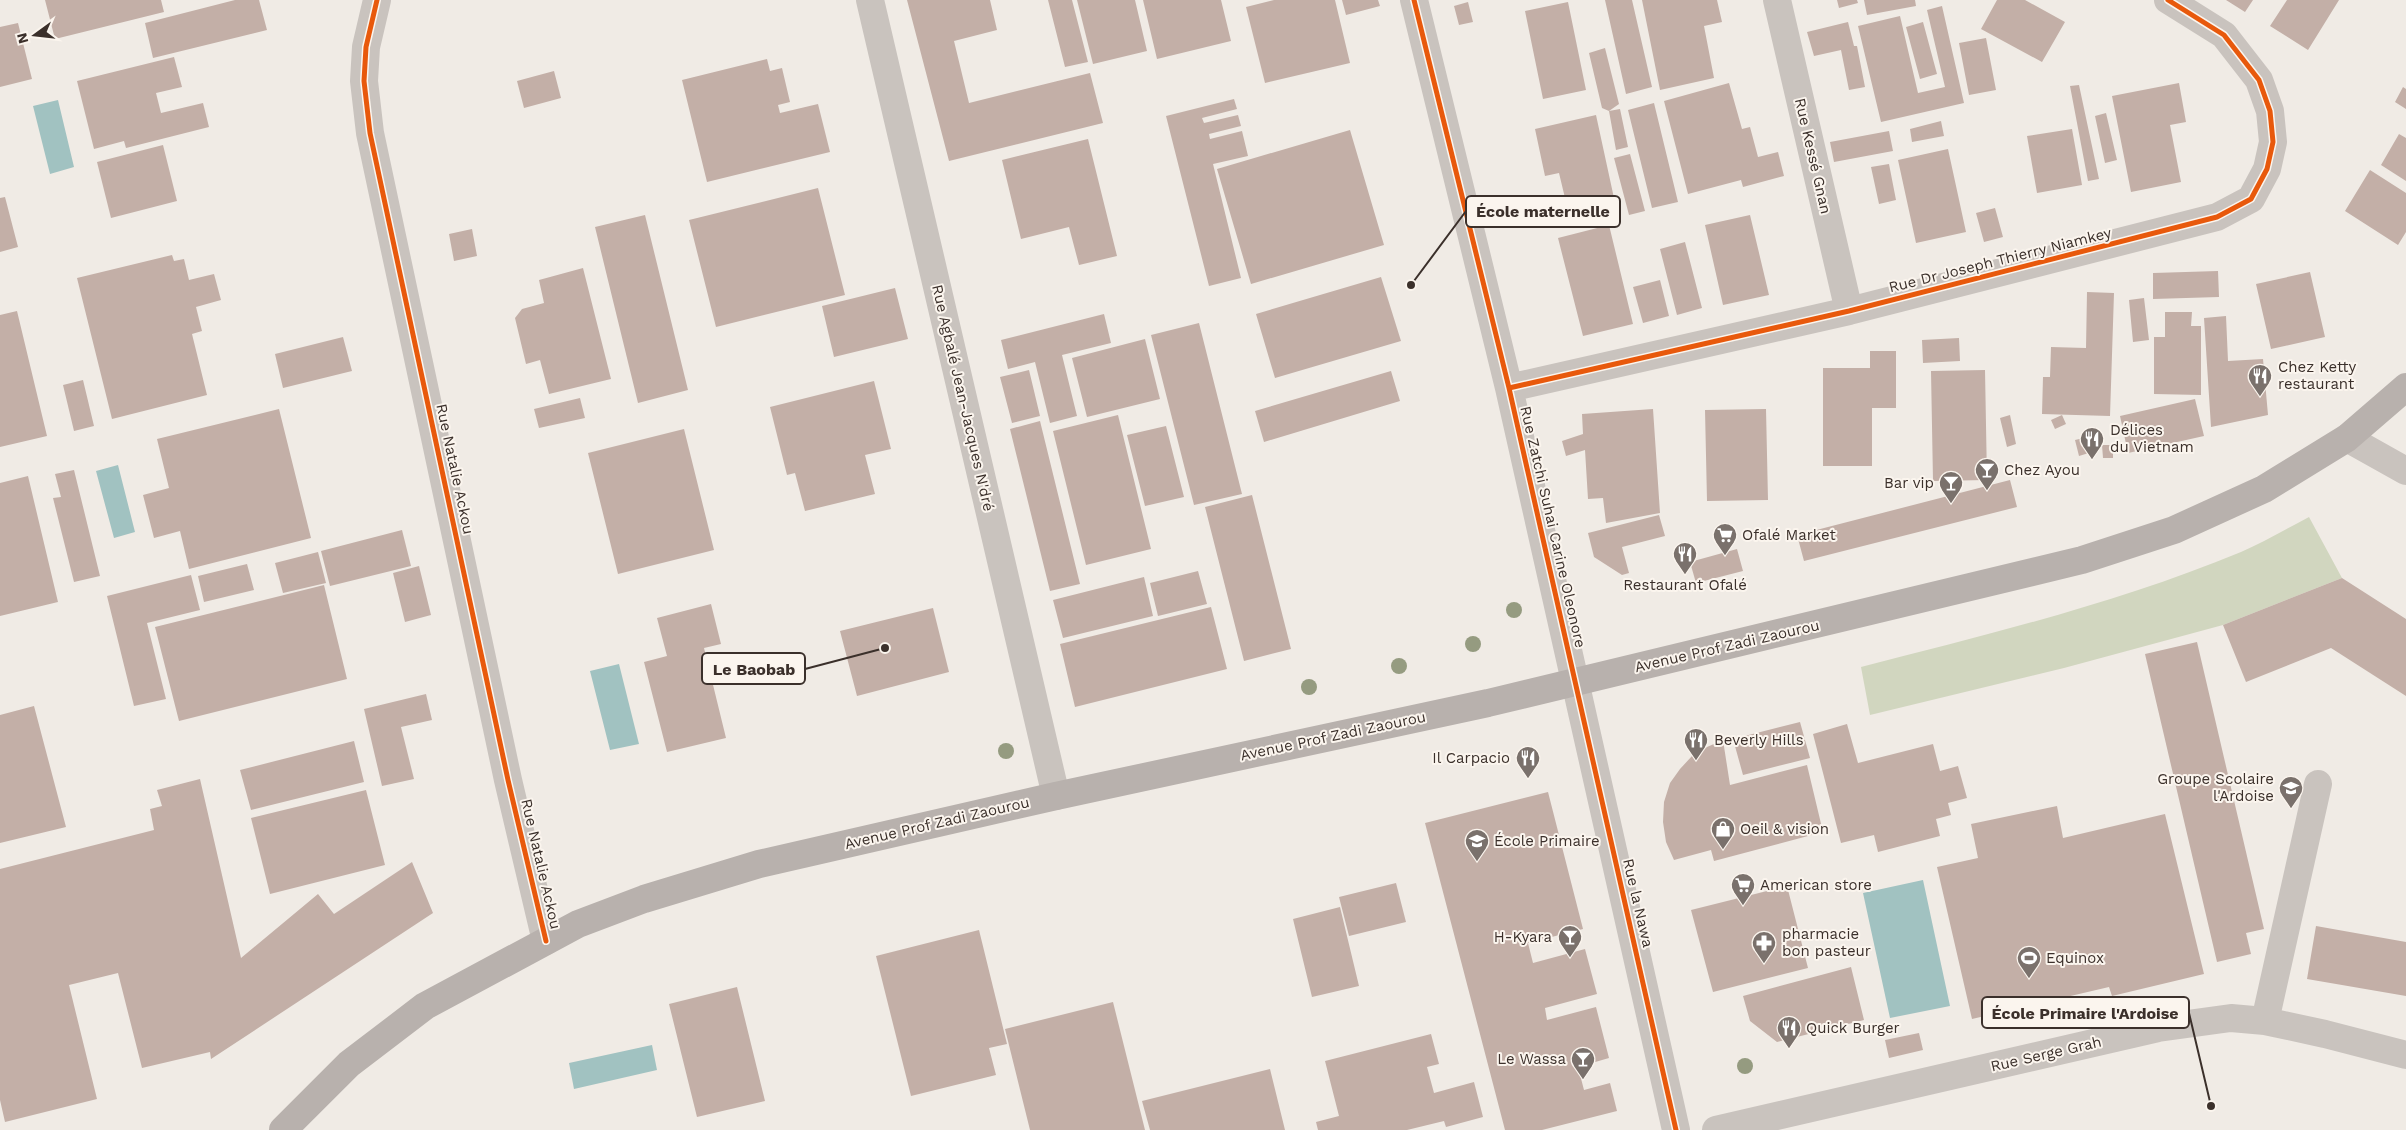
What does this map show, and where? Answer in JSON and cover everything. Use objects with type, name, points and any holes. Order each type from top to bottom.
[{"type":"main road","name":"Avenue Prof Zadi Zaourou","points":[[283,1130],[349,1064],[425,1006],[578,924],[644,899],[759,864],[1056,796],[1488,703],[2082,560],[2174,530],[2264,489],[2347,438],[2406,387]]},
{"type":"street","name":"Rue Natalie Ackou","points":[[377,0],[366,47],[364,81],[370,133],[508,780],[546,941]]},
{"type":"street","name":"Rue Agbalé Jean-Jacques N'dré","points":[[870,0],[1056,796]]},
{"type":"street","name":"Rue Zatchi Suhai Carine Oleonore","points":[[1414,0],[1508,388],[1576,681]]},
{"type":"street","name":"Rue Kessé Gnan","points":[[1777,0],[1849,311]]},
{"type":"street","name":"Rue Dr Joseph Thierry Niamkey","points":[[1508,388],[1849,311],[2217,217],[2251,199],[2266,169],[2273,142],[2270,111],[2259,80],[2224,35],[2168,0]]},
{"type":"street","points":[[2347,438],[2406,471]]},
{"type":"street","name":"Rue la Nawa","points":[[1576,681],[1676,1130]]},
{"type":"street","points":[[2265,1021],[2318,784]]},
{"type":"street","name":"Rue Serge Grah","points":[[1716,1130],[2158,1028],[2231,1018],[2265,1021],[2406,1055]]},
{"type":"green space","points":[[2309,517],[2342,578],[2223,625],[2064,668],[1870,715],[1861,667],[2053,616],[2148,587],[2241,552]]},
{"type":"water","points":[[58,100],[74,167],[50,174],[33,106]]},
{"type":"water","points":[[118,465],[135,532],[114,538],[96,471]]},
{"type":"water","points":[[619,664],[639,744],[610,750],[590,671]]},
{"type":"water","points":[[1923,880],[1950,1006],[1890,1018],[1863,893]]},
{"type":"water","points":[[652,1045],[657,1070],[574,1089],[569,1063]]},
{"type":"building","points":[[45,0],[161,0],[164,12],[55,39]]},
{"type":"building","points":[[235,0],[259,0],[267,30],[153,58],[145,23]]},
{"type":"building","points":[[907,0],[990,0],[997,30],[954,41],[969,103],[1090,73],[1103,123],[949,161]]},
{"type":"building","points":[[1048,0],[1072,0],[1088,62],[1065,67]]},
{"type":"building","points":[[1077,0],[1135,0],[1147,51],[1093,64]]},
{"type":"building","points":[[1143,0],[1221,0],[1231,41],[1157,59]]},
{"type":"building","points":[[1274,0],[1335,0],[1350,63],[1265,83],[1246,7]]},
{"type":"building","points":[[1342,0],[1378,0],[1380,6],[1346,15]]},
{"type":"building","points":[[1605,0],[1632,0],[1652,87],[1626,94]]},
{"type":"building","points":[[1642,0],[1717,0],[1722,22],[1704,26],[1714,78],[1660,90]]},
{"type":"building","points":[[1837,0],[1857,0],[1858,3],[1839,8]]},
{"type":"building","points":[[1864,0],[1915,0],[1916,6],[1867,15]]},
{"type":"building","points":[[1997,0],[2025,0],[2065,22],[2042,62],[1981,29]]},
{"type":"building","points":[[2226,0],[2253,0],[2245,12]]},
{"type":"building","points":[[2287,0],[2339,0],[2308,50],[2270,26]]},
{"type":"building","points":[[1468,2],[1473,22],[1459,25],[1454,6]]},
{"type":"building","points":[[1568,2],[1586,90],[1543,99],[1525,11]]},
{"type":"building","points":[[1942,6],[1964,103],[1881,122],[1858,26],[1900,16],[1918,93],[1945,87],[1927,10]]},
{"type":"building","points":[[1848,22],[1854,46],[1857,46],[1865,87],[1849,90],[1841,50],[1814,56],[1807,32]]},
{"type":"building","points":[[1923,22],[1937,74],[1920,79],[1906,27]]},
{"type":"building","points":[[18,23],[32,79],[0,87],[0,27]]},
{"type":"building","points":[[1986,38],[1996,90],[1969,95],[1959,43]]},
{"type":"building","points":[[1605,48],[1619,104],[1609,111],[1602,108],[1589,53]]},
{"type":"building","points":[[174,57],[182,87],[156,93],[161,113],[203,103],[209,127],[126,148],[124,141],[94,149],[77,81]]},
{"type":"building","points":[[767,59],[770,71],[782,68],[790,102],[778,105],[780,113],[818,104],[830,152],[707,182],[682,80]]},
{"type":"building","points":[[554,71],[561,98],[524,108],[517,81]]},
{"type":"building","points":[[1729,83],[1742,129],[1750,127],[1758,157],[1778,152],[1784,176],[1743,187],[1741,180],[1688,194],[1664,101]]},
{"type":"building","points":[[2179,83],[2186,122],[2170,125],[2181,182],[2131,192],[2112,96]]},
{"type":"building","points":[[2079,85],[2099,179],[2088,181],[2070,86]]},
{"type":"building","points":[[2403,87],[2406,89],[2406,109],[2395,102]]},
{"type":"building","points":[[1234,99],[1237,109],[1202,118],[1204,123],[1238,115],[1241,126],[1209,134],[1210,139],[1242,131],[1248,156],[1213,164],[1241,278],[1209,286],[1166,116]]},
{"type":"building","points":[[1654,103],[1678,202],[1652,208],[1628,110]]},
{"type":"building","points":[[1620,109],[1628,147],[1616,150],[1609,111]]},
{"type":"building","points":[[2106,113],[2117,160],[2105,163],[2095,116]]},
{"type":"building","points":[[1596,115],[1617,212],[1571,223],[1559,173],[1545,176],[1535,129]]},
{"type":"building","points":[[1941,121],[1944,136],[1912,142],[1910,129]]},
{"type":"building","points":[[2072,129],[2082,185],[2037,193],[2027,136]]},
{"type":"building","points":[[1350,130],[1384,245],[1251,284],[1217,169]]},
{"type":"building","points":[[1889,131],[1893,151],[1834,162],[1830,142]]},
{"type":"building","points":[[2399,134],[2406,138],[2406,181],[2381,165]]},
{"type":"building","points":[[1088,139],[1117,256],[1079,265],[1069,227],[1021,239],[1002,160]]},
{"type":"building","points":[[163,145],[177,201],[111,218],[97,162]]},
{"type":"building","points":[[1948,149],[1966,232],[1916,243],[1898,160]]},
{"type":"building","points":[[1630,154],[1645,211],[1629,215],[1614,158]]},
{"type":"building","points":[[1889,164],[1896,200],[1879,204],[1871,167]]},
{"type":"building","points":[[2370,170],[2406,193],[2406,232],[2398,245],[2345,211]]},
{"type":"building","points":[[818,188],[845,295],[716,327],[689,220]]},
{"type":"building","points":[[5,197],[18,247],[0,252],[0,198]]},
{"type":"building","points":[[1995,208],[2003,237],[1984,242],[1976,213]]},
{"type":"building","points":[[645,215],[688,390],[638,403],[595,227]]},
{"type":"building","points":[[1750,215],[1769,295],[1723,305],[1705,225]]},
{"type":"building","points":[[1609,225],[1633,324],[1583,336],[1558,238]]},
{"type":"building","points":[[472,229],[477,256],[454,261],[449,234]]},
{"type":"building","points":[[1685,242],[1702,308],[1677,315],[1660,249]]},
{"type":"building","points":[[172,255],[174,261],[184,259],[189,280],[214,274],[221,300],[196,307],[202,331],[192,334],[207,395],[112,419],[77,278]]},
{"type":"building","points":[[583,268],[611,379],[549,394],[540,360],[526,364],[515,318],[522,309],[544,303],[539,280]]},
{"type":"building","points":[[2218,271],[2219,297],[2153,299],[2153,273]]},
{"type":"building","points":[[2310,272],[2325,337],[2271,349],[2256,284]]},
{"type":"building","points":[[1381,277],[1401,341],[1275,378],[1256,314]]},
{"type":"building","points":[[1660,280],[1669,316],[1643,323],[1633,287]]},
{"type":"building","points":[[895,288],[908,339],[834,357],[822,306]]},
{"type":"building","points":[[2087,292],[2114,293],[2110,416],[2042,414],[2043,377],[2050,377],[2051,347],[2086,348]]},
{"type":"building","points":[[2144,298],[2149,340],[2133,342],[2129,300]]},
{"type":"building","points":[[17,311],[47,436],[0,447],[0,315]]},
{"type":"building","points":[[2165,312],[2192,312],[2191,326],[2201,326],[2201,395],[2154,394],[2154,337],[2165,337]]},
{"type":"building","points":[[1104,314],[1111,343],[1062,355],[1077,416],[1050,423],[1035,362],[1008,369],[1001,340]]},
{"type":"building","points":[[2226,316],[2228,361],[2263,359],[2268,415],[2211,427],[2204,318]]},
{"type":"building","points":[[1199,323],[1242,494],[1194,505],[1151,335]]},
{"type":"building","points":[[343,337],[352,371],[283,388],[275,354]]},
{"type":"building","points":[[1959,338],[1960,361],[1923,363],[1922,340]]},
{"type":"building","points":[[1145,339],[1160,399],[1087,417],[1072,358]]},
{"type":"building","points":[[1870,351],[1896,351],[1896,408],[1872,408],[1872,466],[1823,466],[1823,368],[1870,368]]},
{"type":"building","points":[[1029,370],[1040,416],[1012,423],[1000,377]]},
{"type":"building","points":[[1985,370],[1987,480],[1933,481],[1931,371]]},
{"type":"building","points":[[1391,371],[1400,401],[1264,442],[1255,411]]},
{"type":"building","points":[[83,380],[94,426],[74,431],[63,385]]},
{"type":"building","points":[[874,381],[891,449],[865,455],[875,494],[805,511],[795,473],[787,475],[770,407]]},
{"type":"building","points":[[580,398],[585,418],[539,428],[534,409]]},
{"type":"building","points":[[2195,399],[2204,436],[2128,453],[2120,416]]},
{"type":"building","points":[[279,409],[311,538],[189,569],[180,531],[154,538],[143,495],[169,488],[157,439]]},
{"type":"building","points":[[1653,409],[1660,513],[1606,523],[1603,498],[1588,499],[1585,450],[1566,456],[1562,441],[1583,434],[1582,414]]},
{"type":"building","points":[[1766,409],[1768,500],[1707,501],[1705,410]]},
{"type":"building","points":[[1118,415],[1151,549],[1086,565],[1053,431]]},
{"type":"building","points":[[2010,415],[2016,444],[2007,447],[2000,418]]},
{"type":"building","points":[[2062,415],[2066,424],[2055,429],[2051,420]]},
{"type":"building","points":[[1040,421],[1080,584],[1050,591],[1010,429]]},
{"type":"building","points":[[1166,426],[1184,497],[1145,506],[1127,435]]},
{"type":"building","points":[[684,429],[714,550],[618,574],[588,453]]},
{"type":"building","points":[[2088,437],[2092,452],[2079,456],[2075,440]]},
{"type":"building","points":[[2102,445],[2113,445],[2113,458],[2103,458]]},
{"type":"building","points":[[74,470],[100,576],[74,582],[53,498],[61,497],[55,474]]},
{"type":"building","points":[[28,476],[58,602],[0,616],[0,483]]},
{"type":"building","points":[[2010,480],[2017,507],[1804,561],[1797,535]]},
{"type":"building","points":[[1252,495],[1291,649],[1244,661],[1205,507]]},
{"type":"building","points":[[1659,515],[1665,536],[1622,547],[1629,573],[1622,575],[1594,557],[1588,533]]},
{"type":"building","points":[[402,530],[411,566],[330,586],[321,551]]},
{"type":"building","points":[[1737,549],[1743,571],[1696,583],[1690,562]]},
{"type":"building","points":[[318,552],[326,583],[283,593],[275,563]]},
{"type":"building","points":[[247,564],[254,590],[204,602],[198,576]]},
{"type":"building","points":[[419,566],[431,615],[405,622],[393,573]]},
{"type":"building","points":[[1198,571],[1207,604],[1158,616],[1150,583]]},
{"type":"building","points":[[191,575],[200,610],[147,623],[166,699],[134,706],[107,596]]},
{"type":"building","points":[[1144,577],[1153,616],[1063,638],[1053,600]]},
{"type":"building","points":[[2342,578],[2406,619],[2406,696],[2331,648],[2246,682],[2223,625]]},
{"type":"building","points":[[324,585],[347,679],[179,721],[155,627]]},
{"type":"building","points":[[711,604],[721,644],[704,648],[726,738],[667,752],[644,662],[667,656],[657,618]]},
{"type":"building","points":[[1211,607],[1227,669],[1075,707],[1060,644]]},
{"type":"building","points":[[933,608],[949,672],[857,696],[840,631]]},
{"type":"building","points":[[2197,642],[2264,929],[2246,933],[2251,954],[2217,962],[2145,654]]},
{"type":"building","points":[[426,694],[432,720],[401,727],[414,779],[382,786],[364,709]]},
{"type":"building","points":[[34,706],[66,827],[0,843],[0,715]]},
{"type":"building","points":[[1800,722],[1810,758],[1743,775],[1733,739]]},
{"type":"building","points":[[1847,724],[1858,763],[1933,744],[1940,771],[1958,766],[1967,798],[1948,803],[1951,815],[1936,819],[1940,836],[1878,852],[1874,835],[1841,843],[1813,734]]},
{"type":"building","points":[[1723,740],[1730,785],[1807,765],[1823,832],[1714,861],[1711,850],[1674,860],[1666,842],[1663,822],[1664,802],[1670,783],[1692,756]]},
{"type":"building","points":[[354,741],[364,782],[251,810],[240,770]]},
{"type":"building","points":[[200,779],[241,958],[318,894],[334,914],[412,862],[433,913],[211,1059],[210,1052],[142,1068],[118,973],[69,985],[97,1099],[5,1122],[0,1100],[0,869],[154,830],[150,809],[162,806],[157,790]]},
{"type":"building","points":[[366,790],[385,865],[270,894],[251,818]]},
{"type":"building","points":[[1548,792],[1583,929],[1528,943],[1533,963],[1585,949],[1597,994],[1545,1008],[1547,1020],[1596,1007],[1609,1058],[1578,1067],[1584,1090],[1610,1083],[1617,1111],[1542,1130],[1505,1130],[1425,823]]},
{"type":"building","points":[[2057,806],[2063,838],[2165,814],[2204,974],[2112,996],[2109,987],[1972,1019],[1937,867],[1978,858],[1971,824]]},
{"type":"building","points":[[1396,883],[1406,922],[1349,936],[1339,897]]},
{"type":"building","points":[[1787,886],[1808,968],[1713,992],[1691,910]]},
{"type":"building","points":[[1340,907],[1359,986],[1312,997],[1293,919]]},
{"type":"building","points":[[2316,926],[2406,942],[2406,996],[2307,979]]},
{"type":"building","points":[[979,930],[1007,1044],[989,1048],[996,1075],[911,1096],[876,956]]},
{"type":"building","points":[[1851,967],[1864,1020],[1777,1042],[1750,1021],[1743,996]]},
{"type":"building","points":[[737,987],[765,1101],[697,1117],[669,1004]]},
{"type":"building","points":[[1113,1002],[1145,1130],[1030,1130],[1005,1029]]},
{"type":"building","points":[[1919,1033],[1923,1050],[1889,1058],[1885,1040]]},
{"type":"building","points":[[1431,1034],[1439,1064],[1427,1067],[1434,1093],[1474,1082],[1483,1117],[1446,1127],[1444,1121],[1407,1130],[1318,1130],[1316,1122],[1339,1116],[1325,1061]]},
{"type":"building","points":[[1270,1069],[1285,1130],[1150,1130],[1142,1101]]},
{"type":"cycle path","points":[[377,0],[366,47],[364,81],[370,133],[508,780],[546,941]]},
{"type":"cycle path","points":[[1414,0],[1509,388],[1676,1130]]},
{"type":"cycle path","points":[[1509,388],[1849,311],[2217,217],[2251,199],[2267,169],[2273,142],[2270,111],[2259,80],[2224,35],[2168,0]]},
{"type":"place","name":"École maternelle","points":[[1411,285]]},
{"type":"place","name":"Chez Ketty restaurant","points":[[2260,397]]},
{"type":"place","name":"Délices du Vietnam","points":[[2092,460]]},
{"type":"place","name":"Chez Ayou","points":[[1987,491]]},
{"type":"place","name":"Bar vip","points":[[1951,504]]},
{"type":"place","name":"Ofalé Market","points":[[1725,556]]},
{"type":"place","name":"Restaurant Ofalé","points":[[1685,575]]},
{"type":"place","name":"Le Baobab","points":[[885,648]]},
{"type":"place","name":"Beverly Hills","points":[[1696,761]]},
{"type":"place","name":"Il Carpacio","points":[[1528,779]]},
{"type":"place","name":"Groupe Scolaire l'Ardoise","points":[[2291,809]]},
{"type":"place","name":"Oeil & vision","points":[[1723,850]]},
{"type":"place","name":"École Primaire","points":[[1477,862]]},
{"type":"place","name":"American store","points":[[1743,906]]},
{"type":"place","name":"H-Kyara","points":[[1570,958]]},
{"type":"place","name":"pharmacie bon pasteur","points":[[1764,964]]},
{"type":"place","name":"Equinox","points":[[2029,979]]},
{"type":"place","name":"Quick Burger","points":[[1789,1049]]},
{"type":"place","name":"Le Wassa","points":[[1583,1080]]},
{"type":"place","name":"École Primaire l'Ardoise","points":[[2211,1106]]}]
